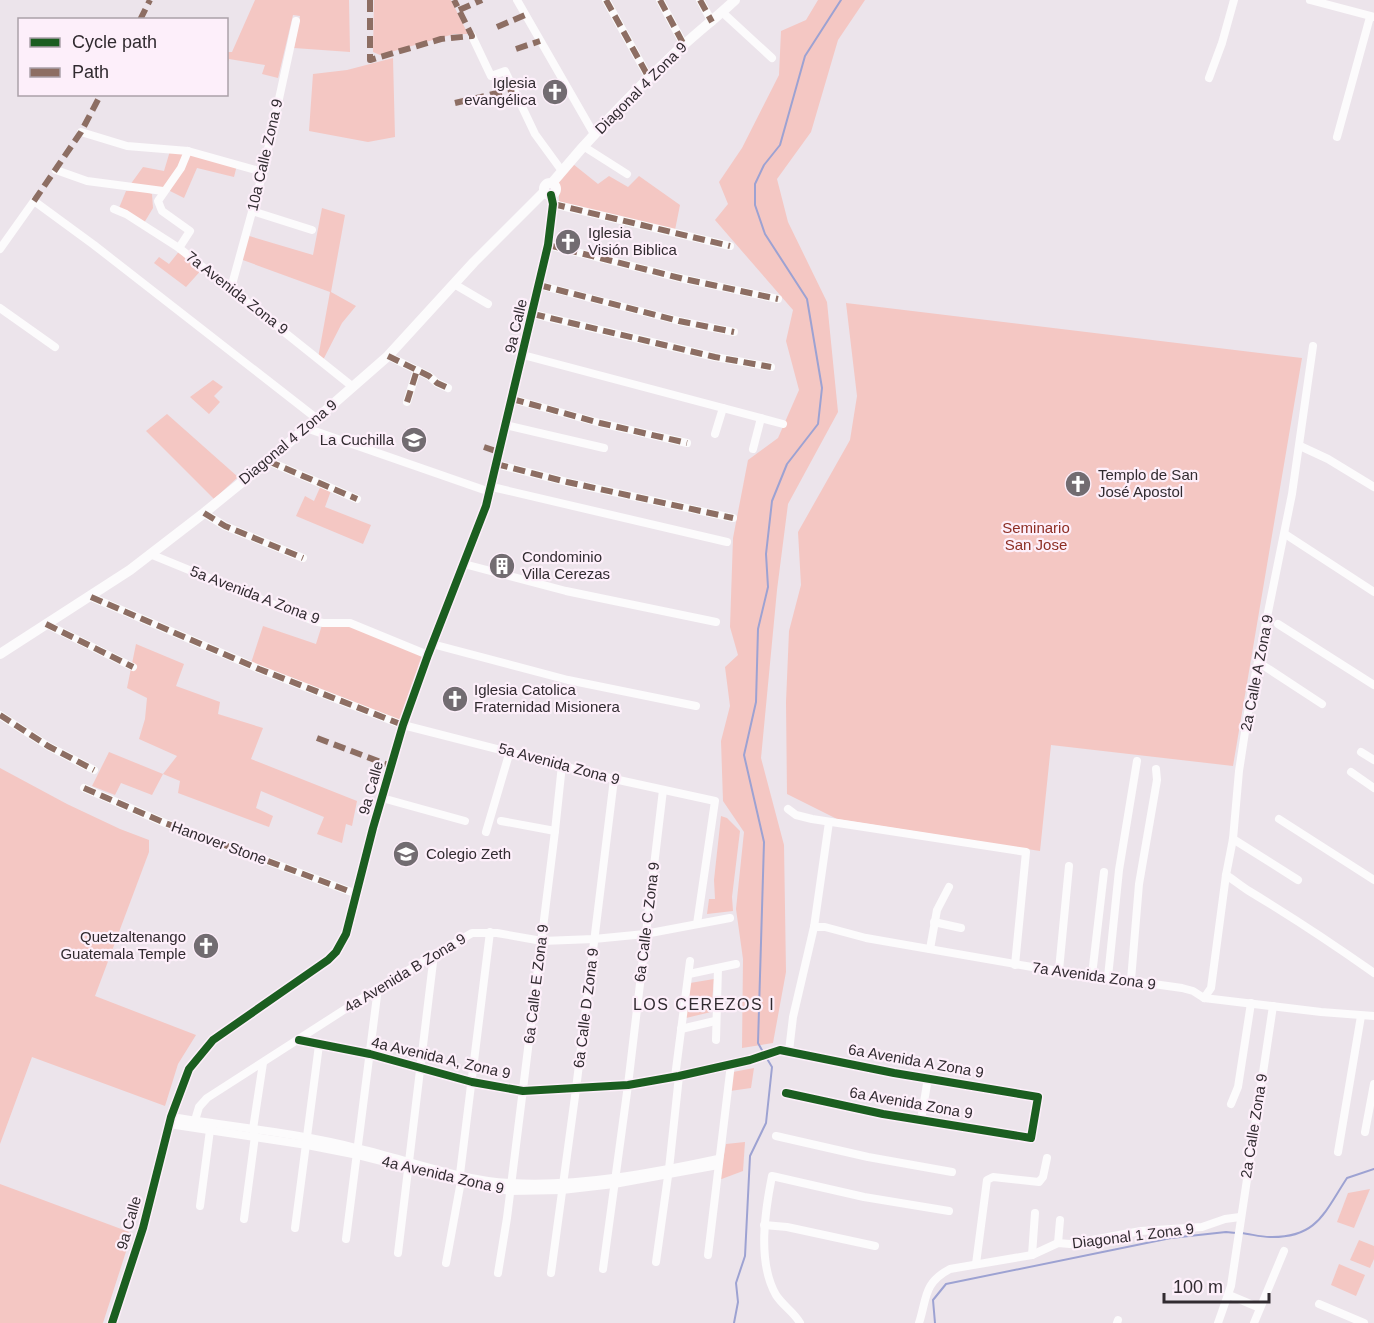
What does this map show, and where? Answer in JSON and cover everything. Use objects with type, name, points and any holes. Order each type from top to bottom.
[{"type":"main road","name":"Diagonal 4 Zona 9","points":[[0,654],[91,597],[204,513],[268,461],[388,356],[454,284],[550,194],[562,171],[594,134],[649,78],[735,0]]},
{"type":"street","points":[[517,0],[594,134]]},
{"type":"street","points":[[606,0],[649,78]]},
{"type":"street","points":[[660,0],[684,45]]},
{"type":"street","points":[[700,0],[712,22]]},
{"type":"street","points":[[1209,78],[1234,0]]},
{"type":"street","points":[[1310,0],[1372,17],[1337,137]]},
{"type":"street","points":[[722,12],[772,58]]},
{"type":"street","name":"10a Calle Zona 9","points":[[231,288],[263,172],[296,21]]},
{"type":"street","points":[[472,36],[491,76],[505,71],[536,134],[562,171]]},
{"type":"street","points":[[81,132],[127,146],[188,151],[263,172]]},
{"type":"street","points":[[583,146],[627,174]]},
{"type":"street","points":[[179,248],[190,231],[159,207],[158,201],[181,168],[188,151]]},
{"type":"street","points":[[56,170],[87,181],[163,191]]},
{"type":"street","points":[[550,194],[730,246]]},
{"type":"street","name":"9a Calle","points":[[112,1323],[143,1228],[170,1121],[184,1079],[203,1048],[334,954],[346,934],[403,725],[491,490],[548,245],[550,194]]},
{"type":"street","points":[[0,249],[4,237],[34,201],[316,418]]},
{"type":"street","name":"7a Avenida Zona 9","points":[[114,209],[126,214],[179,248],[353,387]]},
{"type":"street","points":[[252,211],[312,230]]},
{"type":"street","points":[[548,245],[684,279],[778,299]]},
{"type":"street","points":[[454,284],[488,304]]},
{"type":"street","points":[[539,285],[679,321],[734,332]]},
{"type":"street","points":[[0,308],[55,347]]},
{"type":"street","points":[[533,314],[704,354],[771,367]]},
{"type":"street","name":"2a Calle A Zona 9","points":[[1204,998],[1211,988],[1233,839],[1239,771],[1258,662],[1285,534],[1300,446],[1313,346]]},
{"type":"street","points":[[523,355],[783,424]]},
{"type":"street","points":[[388,356],[448,388]]},
{"type":"street","points":[[407,402],[417,370]]},
{"type":"street","points":[[512,399],[600,423],[687,443]]},
{"type":"street","points":[[715,434],[723,408]]},
{"type":"street","points":[[753,448],[761,418]]},
{"type":"street","points":[[505,424],[604,448]]},
{"type":"street","points":[[306,428],[491,490],[727,542]]},
{"type":"street","points":[[1300,446],[1328,459],[1374,488]]},
{"type":"street","points":[[268,461],[357,499]]},
{"type":"street","points":[[496,464],[733,518]]},
{"type":"street","points":[[204,513],[225,526],[303,558]]},
{"type":"street","points":[[1285,534],[1374,592]]},
{"type":"street","name":"5a Avenida A Zona 9","points":[[150,554],[314,621],[350,624],[428,656]]},
{"type":"street","points":[[464,564],[566,591],[716,622]]},
{"type":"street","name":"5a Avenida Zona 9","points":[[91,597],[248,664],[403,725],[614,779],[715,801],[697,924]]},
{"type":"street","points":[[46,624],[133,667]]},
{"type":"street","points":[[1278,624],[1374,685]]},
{"type":"street","points":[[432,644],[568,680],[696,706]]},
{"type":"street","points":[[1258,662],[1322,704]]},
{"type":"street","points":[[0,715],[48,746],[94,770]]},
{"type":"street","points":[[486,832],[510,751]]},
{"type":"street","points":[[1361,752],[1374,760]]},
{"type":"street","points":[[1108,977],[1119,870],[1137,761]]},
{"type":"street","name":"6a Calle E Zona 9","points":[[498,1274],[542,941],[562,765]]},
{"type":"street","points":[[1131,980],[1139,884],[1157,780],[1156,769]]},
{"type":"street","points":[[1351,772],[1374,788]]},
{"type":"street","name":"6a Calle D Zona 9","points":[[551,1273],[614,779]]},
{"type":"street","points":[[376,783],[385,787]]},
{"type":"street","name":"Hanover Stone","points":[[84,788],[165,823],[357,894]]},
{"type":"street","name":"6a Calle C Zona 9","points":[[603,1269],[628,1085],[663,790]]},
{"type":"street","points":[[382,798],[465,821]]},
{"type":"street","points":[[788,809],[803,817],[830,822],[1026,852],[1015,965]]},
{"type":"street","points":[[1279,819],[1374,880]]},
{"type":"street","points":[[501,821],[555,831]]},
{"type":"street","points":[[785,1050],[814,927],[830,822]]},
{"type":"street","points":[[1233,839],[1298,880]]},
{"type":"street","points":[[1059,970],[1068,866]]},
{"type":"street","points":[[1092,975],[1104,872]]},
{"type":"street","points":[[1226,875],[1243,888],[1310,928],[1325,941],[1374,973]]},
{"type":"street","points":[[930,949],[938,905],[949,887]]},
{"type":"street","name":"4a Avenida B Zona 9","points":[[194,1124],[199,1107],[207,1098],[378,988],[472,933],[490,932],[542,941],[594,939],[645,934],[730,918]]},
{"type":"street","points":[[934,922],[961,928]]},
{"type":"street","name":"7a Avenida Zona 9","points":[[814,927],[825,927],[866,938],[1015,965],[1131,980],[1193,991],[1204,998],[1374,1016]]},
{"type":"street","points":[[446,1263],[460,1178],[490,932]]},
{"type":"street","points":[[398,1253],[434,954]]},
{"type":"street","points":[[656,1262],[668,1173],[681,1029],[690,961]]},
{"type":"street","points":[[688,974],[736,964]]},
{"type":"street","points":[[716,1040],[718,968]]},
{"type":"street","points":[[346,1239],[378,988]]},
{"type":"street","points":[[1231,1104],[1238,1087],[1251,1003]]},
{"type":"street","name":"2a Calle Zona 9","points":[[1218,1323],[1229,1295],[1273,1006]]},
{"type":"street","points":[[1338,1152],[1361,1016]]},
{"type":"street","points":[[681,1029],[715,1021]]},
{"type":"street","name":"4a Avenida A, Zona 9","points":[[299,1040],[370,1054],[472,1082],[523,1090],[628,1085],[677,1077],[785,1050]]},
{"type":"street","points":[[295,1228],[319,1045]]},
{"type":"street","name":"6a Avenida A Zona 9","points":[[785,1050],[1038,1097],[1031,1138]]},
{"type":"street","points":[[244,1219],[263,1063]]},
{"type":"street","points":[[708,1255],[731,1064]]},
{"type":"street","points":[[921,1120],[928,1078]]},
{"type":"street","points":[[1365,1132],[1374,1084]]},
{"type":"street","name":"6a Avenida Zona 9","points":[[786,1093],[921,1120],[1031,1138]]},
{"type":"street","name":"4a Avenida Zona 9","points":[[170,1121],[307,1141],[460,1178],[511,1187],[563,1186],[615,1181],[718,1162]]},
{"type":"street","name":"4a Avenida Zona 9","points":[[194,1124],[210,1130],[254,1132]]},
{"type":"street","points":[[200,1206],[210,1130]]},
{"type":"street","points":[[776,1136],[868,1157],[952,1172]]},
{"type":"street","points":[[976,1264],[986,1182],[989,1178],[1039,1182],[1043,1177],[1047,1158]]},
{"type":"street","points":[[800,1323],[781,1303],[771,1283],[764,1225],[772,1176],[864,1197],[949,1211]]},
{"type":"street","points":[[1032,1255],[1035,1213]]},
{"type":"street","name":"Diagonal 1 Zona 9","points":[[919,1323],[925,1294],[946,1271],[1032,1255],[1058,1243],[1076,1244],[1160,1229],[1200,1228],[1226,1219],[1240,1219]]},
{"type":"street","points":[[1058,1243],[1060,1220]]},
{"type":"street","points":[[764,1225],[787,1227],[875,1246]]},
{"type":"street","points":[[1254,1323],[1284,1251]]},
{"type":"street","points":[[1229,1295],[1260,1308]]},
{"type":"street","points":[[1319,1304],[1364,1323]]},
{"type":"green space","points":[[255,0],[349,0],[350,52],[294,48],[300,16],[293,15],[278,78],[262,74],[265,65],[229,59],[228,62],[228,52],[232,52]]},
{"type":"green space","points":[[374,0],[451,0],[468,34],[454,34],[380,55],[373,52]]},
{"type":"green space","points":[[818,0],[865,0],[838,40],[811,132],[777,179],[788,222],[827,302],[838,412],[788,504],[777,590],[761,758],[784,845],[786,972],[773,1043],[742,1048],[743,959],[736,909],[744,832],[723,801],[721,741],[730,706],[725,667],[738,655],[730,627],[733,538],[748,460],[778,438],[799,390],[786,341],[793,310],[715,220],[728,204],[719,182],[742,148],[779,75],[781,31],[806,20]]},
{"type":"green space","points":[[393,58],[395,137],[368,142],[309,131],[313,74],[347,70]]},
{"type":"green space","points":[[170,151],[186,152],[183,162],[163,189],[130,185],[143,167],[164,171]]},
{"type":"green space","points":[[189,152],[237,165],[234,177],[197,168],[184,198],[168,190]]},
{"type":"green space","points":[[573,164],[598,184],[609,176],[628,187],[639,176],[680,205],[675,230],[559,202],[559,181]]},
{"type":"green space","points":[[126,191],[145,191],[152,194],[153,208],[144,223],[119,208]]},
{"type":"green space","points":[[322,208],[345,215],[331,292],[356,306],[342,323],[322,362],[318,358],[330,292],[240,259],[246,235],[313,255]]},
{"type":"green space","points":[[181,249],[204,267],[186,287],[154,263],[159,257],[169,264]]},
{"type":"green space","name":"Seminario San Jose","points":[[846,303],[1302,358],[1233,766],[1051,745],[1040,851],[837,819],[787,794],[786,702],[789,631],[801,585],[798,532],[850,440],[857,396]]},
{"type":"green space","points":[[213,380],[223,387],[214,396],[220,402],[209,414],[190,397]]},
{"type":"green space","points":[[167,414],[238,477],[214,499],[146,431]]},
{"type":"green space","points":[[322,483],[332,488],[325,507],[371,525],[363,544],[296,516],[305,496],[314,501]]},
{"type":"green space","points":[[347,624],[424,656],[402,722],[251,663],[263,626],[316,644],[322,625]]},
{"type":"green space","points":[[136,644],[184,664],[176,686],[220,702],[218,714],[263,728],[251,759],[357,801],[352,826],[346,824],[342,843],[317,834],[324,817],[261,791],[256,808],[273,816],[269,827],[178,793],[180,781],[163,774],[177,756],[139,739],[145,719],[147,698],[127,688]]},
{"type":"green space","points":[[109,752],[163,774],[152,795],[121,783],[115,795],[92,786]]},
{"type":"green space","points":[[0,768],[67,804],[149,840],[149,852],[95,996],[196,1035],[178,1064],[165,1106],[32,1057],[0,1144]]},
{"type":"green space","points":[[721,816],[727,818],[740,831],[732,897],[733,911],[707,914],[709,899],[715,899],[714,880]]},
{"type":"green space","points":[[714,979],[711,1012],[686,1018],[690,983]]},
{"type":"green space","points":[[754,1068],[751,1088],[730,1091],[733,1072]]},
{"type":"green space","points":[[745,1142],[743,1171],[719,1180],[726,1144]]},
{"type":"green space","points":[[0,1184],[132,1233],[103,1323],[0,1323]]},
{"type":"green space","points":[[1370,1189],[1354,1228],[1337,1222],[1348,1193]]},
{"type":"green space","points":[[1359,1240],[1374,1246],[1374,1259],[1370,1268],[1350,1260]]},
{"type":"green space","points":[[1339,1264],[1365,1275],[1356,1296],[1331,1285]]},
{"type":"waterway","points":[[763,1052],[758,1043],[764,842],[744,755],[756,702],[758,629],[768,587],[766,554],[772,501],[787,464],[818,424],[822,388],[807,299],[765,234],[755,205],[755,184],[764,165],[780,145],[805,56],[841,0]]},
{"type":"waterway","points":[[734,1323],[738,1302],[736,1283],[745,1256],[750,1156],[766,1123],[772,1067],[766,1057]]},
{"type":"waterway","points":[[1241,1233],[1263,1237],[1299,1233],[1318,1221],[1347,1178],[1374,1169]]},
{"type":"waterway","points":[[935,1323],[933,1300],[946,1284],[1171,1238],[1236,1233]]},
{"type":"marked path","points":[[141,18],[150,0]]},
{"type":"marked path","points":[[370,0],[370,60],[441,39],[472,36],[454,0]]},
{"type":"marked path","points":[[459,10],[482,0]]},
{"type":"marked path","points":[[606,0],[649,78]]},
{"type":"marked path","points":[[660,0],[684,45]]},
{"type":"marked path","points":[[700,0],[712,22]]},
{"type":"marked path","points":[[497,27],[525,15]]},
{"type":"marked path","points":[[516,49],[540,41]]},
{"type":"marked path","points":[[455,103],[514,89]]},
{"type":"marked path","points":[[34,201],[81,132],[100,96]]},
{"type":"marked path","points":[[553,204],[730,246]]},
{"type":"marked path","points":[[548,245],[684,279],[778,299]]},
{"type":"marked path","points":[[539,285],[679,321],[734,332]]},
{"type":"marked path","points":[[533,314],[715,357],[771,367]]},
{"type":"marked path","points":[[388,356],[448,388]]},
{"type":"marked path","points":[[407,402],[417,370]]},
{"type":"marked path","points":[[512,399],[600,423],[687,443]]},
{"type":"marked path","points":[[484,447],[499,452]]},
{"type":"marked path","points":[[268,461],[357,499]]},
{"type":"marked path","points":[[496,464],[733,518]]},
{"type":"marked path","points":[[204,513],[225,526],[303,558]]},
{"type":"marked path","points":[[91,597],[259,669],[403,725]]},
{"type":"marked path","points":[[46,624],[133,667]]},
{"type":"marked path","points":[[0,715],[48,746],[94,770]]},
{"type":"marked path","points":[[317,738],[391,766]]},
{"type":"marked path","points":[[84,788],[165,823],[357,894]]},
{"type":"cycle path","points":[[112,1323],[143,1228],[171,1117],[189,1069],[213,1040],[328,960],[336,952],[346,934],[373,828],[403,725],[486,506],[548,245],[553,204],[551,195]]},
{"type":"cycle path","points":[[299,1040],[370,1054],[472,1082],[523,1091],[628,1085],[750,1060],[780,1050],[894,1073],[1038,1097],[1031,1138],[883,1114],[786,1093]]},
{"type":"place","name":"Iglesia evangélica","points":[[555,92]]},
{"type":"place","name":"Iglesia Visión Biblica","points":[[568,242]]},
{"type":"place","name":"La Cuchilla","points":[[414,440]]},
{"type":"place","name":"Templo de San José Apostol","points":[[1078,484]]},
{"type":"place","name":"Condominio Villa Cerezas","points":[[502,566]]},
{"type":"place","name":"Iglesia Catolica Fraternidad Misionera","points":[[455,699]]},
{"type":"place","name":"Colegio Zeth","points":[[406,854]]},
{"type":"place","name":"Quetzaltenango Guatemala Temple","points":[[206,946]]},
{"type":"district","name":"LOS CEREZOS I","points":[[704,1004]]}]
